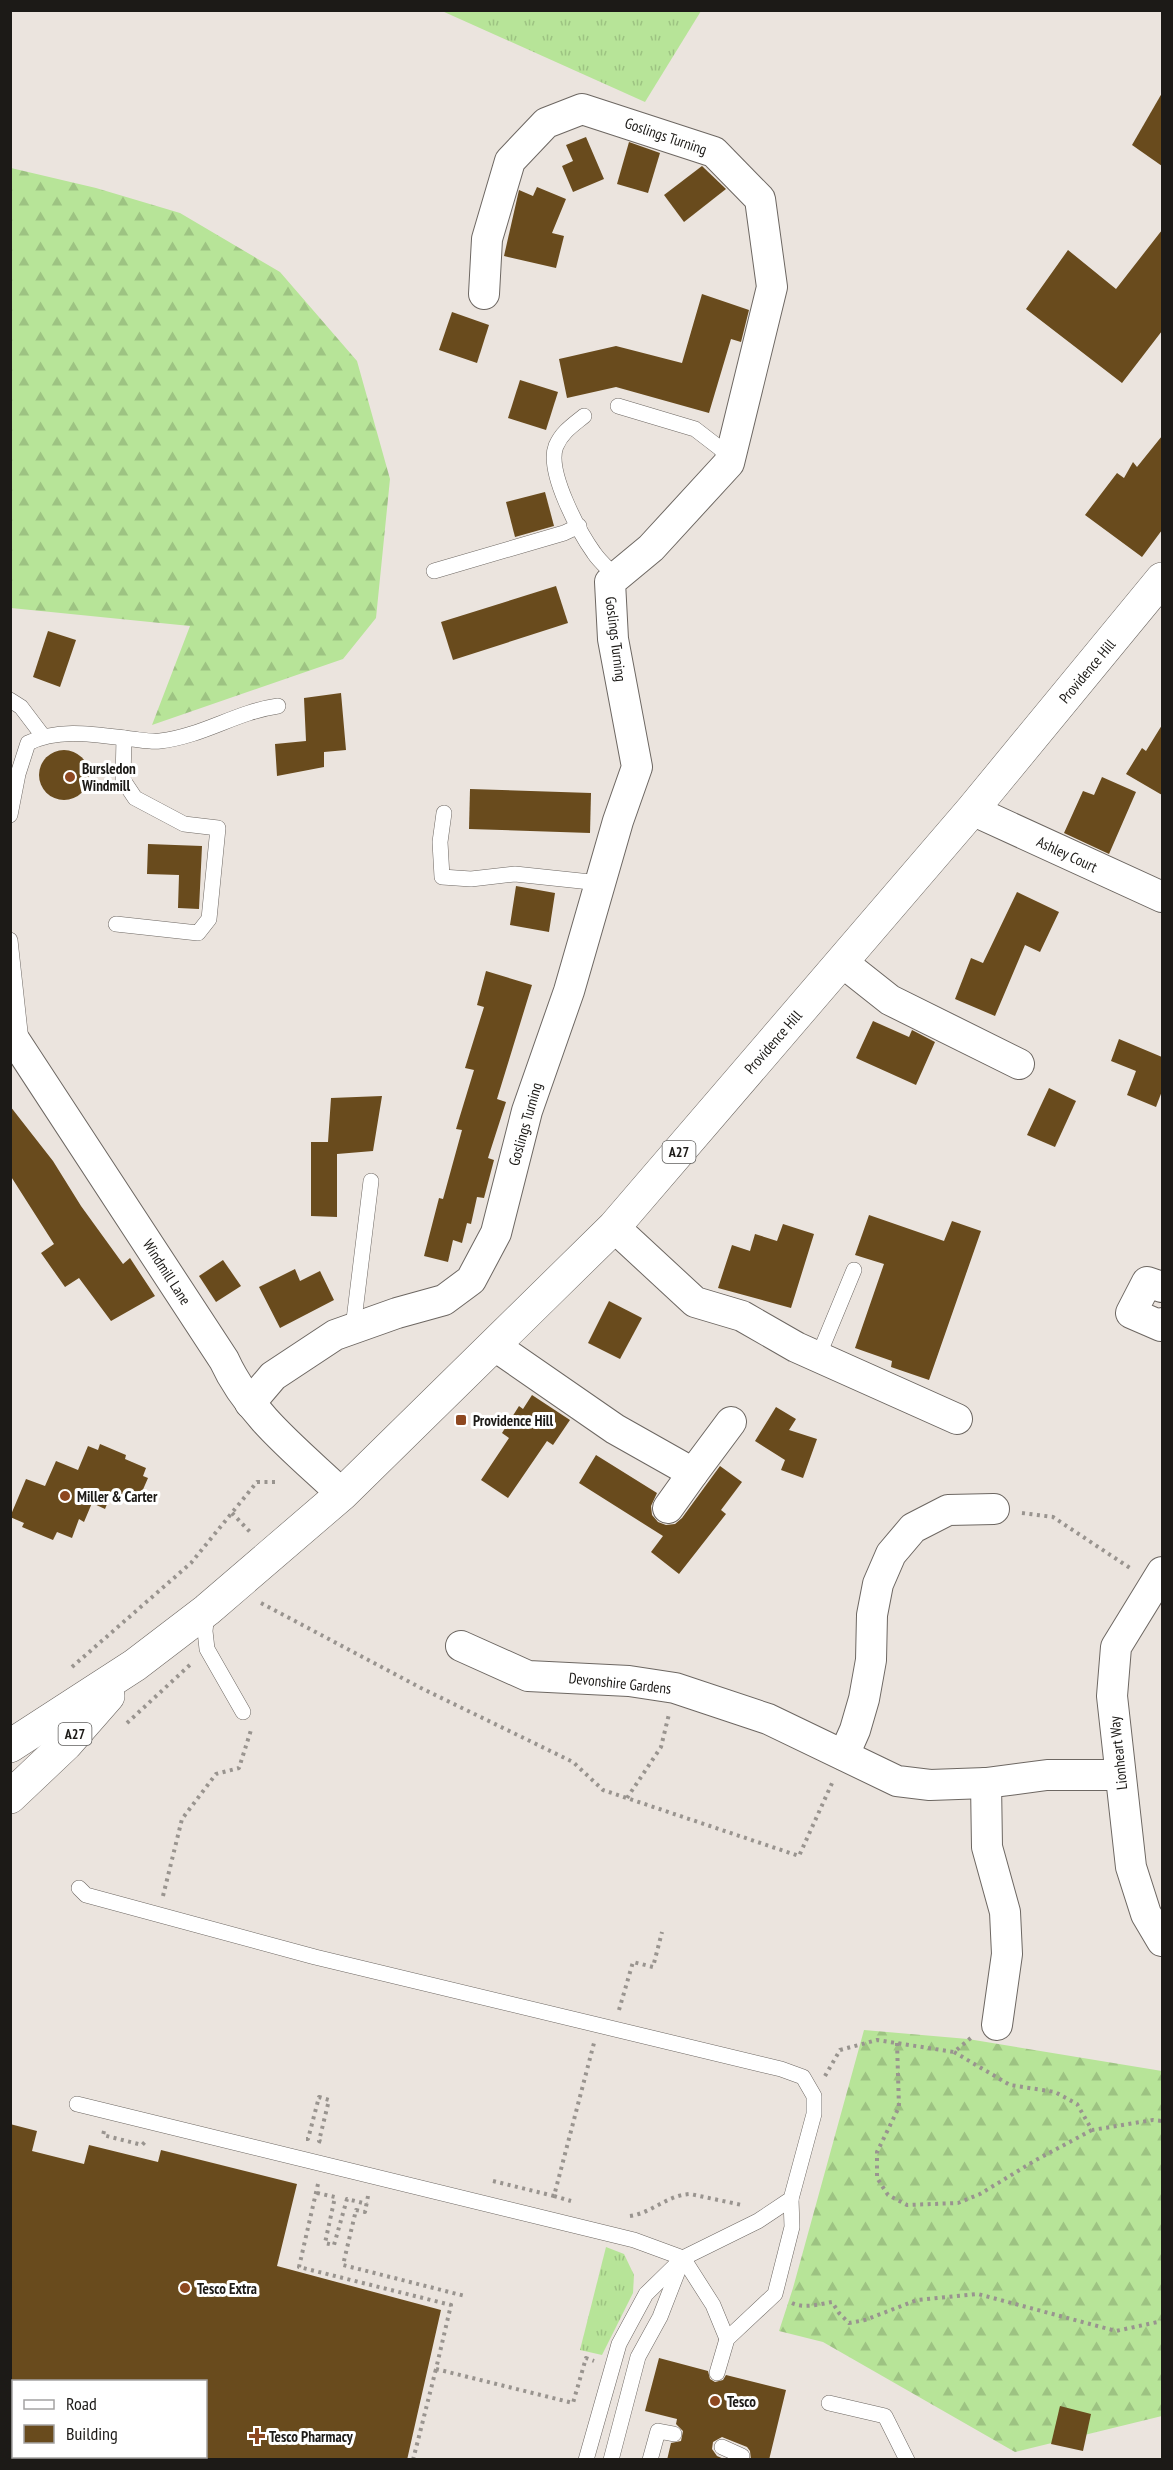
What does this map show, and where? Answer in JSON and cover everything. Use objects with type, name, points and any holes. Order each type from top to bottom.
[{"type":"main road","name":"Providence Hill","points":[[10,1746],[135,1665],[207,1610],[342,1494],[614,1227],[972,810],[1162,579]]},
{"type":"main road","name":"Providence Hill","points":[[10,1797],[66,1744],[135,1665]]},
{"type":"street","name":"Goslings Turning","points":[[250,1403],[273,1376],[335,1335],[397,1313],[444,1300],[471,1280],[496,1233],[527,1111],[569,991],[637,767],[613,639],[610,582],[651,548],[729,463],[772,287],[760,199],[714,152],[582,109],[546,123],[510,161],[486,239],[484,294]]},
{"type":"street","name":"Ashley Court","points":[[972,810],[1162,897]]},
{"type":"street","points":[[842,962],[890,1000],[1019,1064]]},
{"type":"street","name":"Windmill Lane","points":[[16,1042],[250,1403],[278,1436],[342,1494]]},
{"type":"street","points":[[614,1227],[695,1302],[742,1316],[795,1347],[957,1419]]},
{"type":"street","points":[[1162,1287],[1147,1282],[1131,1313],[1161,1326],[1162,1323]]},
{"type":"street","points":[[495,1346],[615,1428],[693,1473]]},
{"type":"street","points":[[668,1508],[731,1422]]},
{"type":"street","points":[[844,1755],[855,1730],[864,1699],[871,1660],[872,1615],[878,1584],[891,1554],[913,1528],[950,1500],[994,1509]]},
{"type":"street","name":"Lionheart Way","points":[[1158,1578],[1116,1647],[1112,1696],[1131,1868],[1146,1914],[1162,1941]]},
{"type":"street","name":"Devonshire Gardens","points":[[461,1646],[528,1676],[629,1681],[675,1688],[768,1719],[897,1781],[930,1785],[986,1783],[1047,1775],[1120,1775]]},
{"type":"street","points":[[986,1783],[987,1847],[1005,1912],[1007,1954],[997,2025]]},
{"type":"lane","points":[[618,406],[695,429],[730,456]]},
{"type":"lane","points":[[584,416],[564,432],[555,447],[553,461],[556,478],[594,553],[616,577]]},
{"type":"lane","points":[[434,571],[564,533],[579,526]]},
{"type":"lane","points":[[10,700],[21,707],[43,736]]},
{"type":"lane","points":[[10,815],[18,774],[28,743],[43,736],[86,734],[157,741],[193,735],[254,709],[278,706]]},
{"type":"lane","points":[[117,924],[198,933],[209,919],[218,828],[184,824],[135,798],[123,780],[124,738]]},
{"type":"lane","points":[[444,813],[440,842],[442,877],[471,879],[515,874],[600,883]]},
{"type":"lane","points":[[10,940],[16,1042]]},
{"type":"lane","points":[[353,1328],[371,1181]]},
{"type":"lane","points":[[818,1357],[854,1270]]},
{"type":"lane","points":[[207,1610],[205,1631],[207,1649],[248,1716]]},
{"type":"lane","points":[[79,1888],[86,1896],[315,1957],[781,2069],[803,2077],[814,2096],[814,2114],[791,2199],[792,2228],[775,2294],[727,2338],[717,2373]]},
{"type":"lane","points":[[77,2104],[634,2240],[683,2258],[713,2306],[727,2338]]},
{"type":"lane","points":[[586,2460],[619,2344],[646,2295],[683,2258],[758,2221],[791,2199]]},
{"type":"lane","points":[[610,2460],[638,2358],[660,2317],[683,2258]]},
{"type":"lane","points":[[830,2403],[885,2416],[907,2460]]},
{"type":"lane","points":[[650,2460],[658,2431],[674,2434]]},
{"type":"lane","points":[[722,2447],[742,2456],[740,2460]]},
{"type":"path","points":[[71,1668],[191,1563],[257,1482],[279,1482]]},
{"type":"path","points":[[994,1509],[1053,1517],[1158,1578]]},
{"type":"path","points":[[232,1513],[258,1540]]},
{"type":"path","points":[[258,1602],[421,1688],[573,1762],[603,1790],[799,1856],[844,1755]]},
{"type":"path","points":[[627,1798],[661,1747],[675,1688]]},
{"type":"path","points":[[158,1916],[182,1819],[216,1774],[239,1768],[248,1716]]},
{"type":"path","points":[[554,2196],[596,2038],[610,2042],[633,1962],[653,1966],[662,1932]]},
{"type":"path","points":[[954,2052],[968,2039],[997,2025]]},
{"type":"path","points":[[840,2050],[877,2040],[954,2052],[1010,2085],[1054,2092],[1077,2104],[1092,2130]]},
{"type":"path","points":[[897,2043],[898,2107],[877,2152],[877,2178],[888,2195],[907,2205],[958,2203],[980,2194],[1092,2130],[1152,2120],[1162,2121]]},
{"type":"path","points":[[287,2155],[292,2135],[308,2139],[319,2097],[329,2100],[319,2141],[331,2144]]},
{"type":"path","points":[[487,2180],[575,2202]]},
{"type":"path","points":[[413,2460],[451,2305],[299,2267],[317,2193],[335,2197],[325,2243],[334,2245],[347,2199],[367,2204],[365,2212],[356,2210],[343,2265],[465,2296]]},
{"type":"path","points":[[626,2216],[645,2212],[672,2196],[690,2194],[759,2208],[758,2221]]},
{"type":"path","points":[[775,2294],[796,2306],[832,2302],[838,2313],[849,2323],[866,2320],[917,2300],[978,2294],[1116,2331],[1162,2321]]},
{"type":"path","points":[[436,2368],[573,2403],[586,2358],[594,2360],[592,2369]]},
{"type":"green space","points":[[442,11],[701,11],[645,102]]},
{"type":"green space","points":[[11,168],[96,188],[180,213],[280,272],[357,361],[390,479],[376,618],[343,659],[152,725],[190,626],[11,608]]},
{"type":"green space","points":[[864,2030],[968,2039],[1162,2071],[1162,2416],[1015,2452],[823,2342],[779,2331]]},
{"type":"green space","points":[[606,2247],[624,2254],[634,2275],[633,2293],[602,2355],[580,2350]]},
{"type":"building","points":[[1162,93],[1162,166],[1132,145]]},
{"type":"building","points":[[586,137],[604,179],[573,192],[562,166],[573,161],[566,145]]},
{"type":"building","points":[[629,142],[660,153],[648,193],[617,184]]},
{"type":"building","points":[[702,166],[726,189],[684,222],[664,195]]},
{"type":"building","points":[[537,187],[566,199],[552,233],[564,236],[556,268],[504,256],[519,190],[533,196]]},
{"type":"building","points":[[1162,230],[1162,331],[1122,383],[1026,309],[1068,250],[1116,289]]},
{"type":"building","points":[[702,294],[749,310],[741,342],[731,339],[709,413],[616,387],[567,398],[559,359],[616,346],[682,363]]},
{"type":"building","points":[[452,312],[489,325],[477,363],[439,350]]},
{"type":"building","points":[[520,380],[558,392],[546,430],[508,418]]},
{"type":"building","points":[[1162,436],[1162,530],[1142,557],[1085,515],[1117,473],[1124,478],[1133,462],[1137,467]]},
{"type":"building","points":[[545,492],[554,526],[515,537],[506,502]]},
{"type":"building","points":[[556,586],[568,623],[453,660],[441,622]]},
{"type":"building","points":[[48,631],[76,640],[60,687],[33,677]]},
{"type":"building","points":[[341,693],[346,750],[324,752],[324,767],[277,776],[275,744],[306,741],[304,698]]},
{"type":"building","points":[[1162,725],[1162,795],[1126,774],[1142,748],[1146,751]]},
{"type":"building","points":[[64,750],[73,752],[84,761],[89,775],[87,784],[78,795],[64,800],[55,798],[44,789],[39,775],[41,766],[50,755]]},
{"type":"building","points":[[1102,777],[1136,792],[1109,854],[1064,833],[1083,791],[1094,795]]},
{"type":"building","points":[[470,789],[591,793],[590,833],[469,829]]},
{"type":"building","points":[[148,844],[202,846],[199,909],[178,908],[179,875],[147,874]]},
{"type":"building","points":[[516,886],[555,893],[549,932],[510,925]]},
{"type":"building","points":[[1017,892],[1059,912],[1040,952],[1025,945],[995,1016],[955,999],[971,958],[983,963]]},
{"type":"building","points":[[486,971],[532,985],[497,1099],[506,1102],[488,1158],[494,1160],[484,1198],[477,1197],[471,1224],[467,1223],[462,1243],[453,1240],[448,1262],[424,1256],[439,1198],[443,1199],[462,1130],[456,1129],[474,1070],[465,1068],[484,1007],[477,1005]]},
{"type":"building","points":[[873,1021],[909,1037],[912,1030],[935,1042],[916,1085],[856,1058]]},
{"type":"building","points":[[1119,1039],[1162,1057],[1162,1091],[1156,1107],[1127,1095],[1136,1071],[1111,1061]]},
{"type":"building","points":[[1049,1088],[1076,1101],[1055,1147],[1027,1135]]},
{"type":"building","points":[[382,1096],[373,1151],[337,1154],[337,1217],[311,1216],[311,1142],[328,1142],[331,1098]]},
{"type":"building","points":[[10,1106],[53,1161],[81,1206],[123,1264],[130,1258],[155,1296],[111,1321],[79,1278],[65,1287],[41,1253],[54,1244],[10,1175]]},
{"type":"building","points":[[869,1215],[944,1241],[952,1221],[981,1231],[929,1380],[891,1367],[892,1361],[855,1348],[884,1264],[855,1255]]},
{"type":"building","points":[[783,1224],[814,1234],[791,1308],[718,1288],[732,1245],[750,1251],[755,1234],[777,1241]]},
{"type":"building","points":[[223,1260],[241,1286],[216,1302],[199,1276]]},
{"type":"building","points":[[295,1269],[300,1281],[320,1271],[334,1300],[280,1328],[259,1287]]},
{"type":"building","points":[[609,1301],[642,1318],[620,1359],[588,1343]]},
{"type":"building","points":[[532,1395],[570,1420],[553,1445],[547,1441],[508,1498],[481,1480],[509,1438],[502,1433],[519,1406],[523,1409]]},
{"type":"building","points":[[776,1407],[796,1419],[789,1430],[817,1439],[803,1478],[781,1470],[785,1460],[755,1441]]},
{"type":"building","name":"Miller & Carter","points":[[100,1444],[126,1455],[125,1459],[146,1468],[143,1476],[148,1478],[138,1501],[113,1490],[105,1509],[92,1503],[84,1522],[79,1519],[72,1538],[57,1532],[53,1540],[22,1527],[24,1523],[10,1517],[26,1479],[45,1486],[56,1461],[78,1470],[88,1446],[98,1450]]},
{"type":"building","points":[[596,1455],[657,1493],[651,1506],[652,1515],[658,1522],[666,1525],[675,1524],[682,1518],[720,1466],[742,1482],[721,1510],[726,1514],[679,1574],[651,1552],[663,1536],[579,1483]]},
{"type":"building","name":"Tesco Extra","points":[[10,2124],[37,2131],[32,2151],[84,2164],[89,2145],[158,2162],[161,2150],[297,2184],[277,2266],[441,2310],[407,2460],[206,2460],[207,2380],[12,2380],[10,2382]]},
{"type":"building","name":"Tesco","points":[[659,2358],[708,2371],[710,2379],[715,2382],[723,2380],[726,2375],[786,2390],[769,2460],[751,2460],[747,2447],[722,2437],[713,2442],[712,2449],[717,2456],[726,2460],[667,2460],[671,2443],[681,2441],[683,2431],[676,2424],[677,2419],[645,2411]]},
{"type":"building","points":[[1060,2406],[1091,2414],[1083,2451],[1051,2444]]},
{"type":"place","name":"Bursledon Windmill","points":[[70,777]]},
{"type":"place","name":"Providence Hill","points":[[461,1420]]},
{"type":"place","name":"Miller & Carter","points":[[65,1496]]},
{"type":"place","name":"Tesco Extra","points":[[185,2288]]},
{"type":"place","name":"Tesco","points":[[715,2401]]},
{"type":"place","name":"Tesco Pharmacy","points":[[257,2436]]}]
